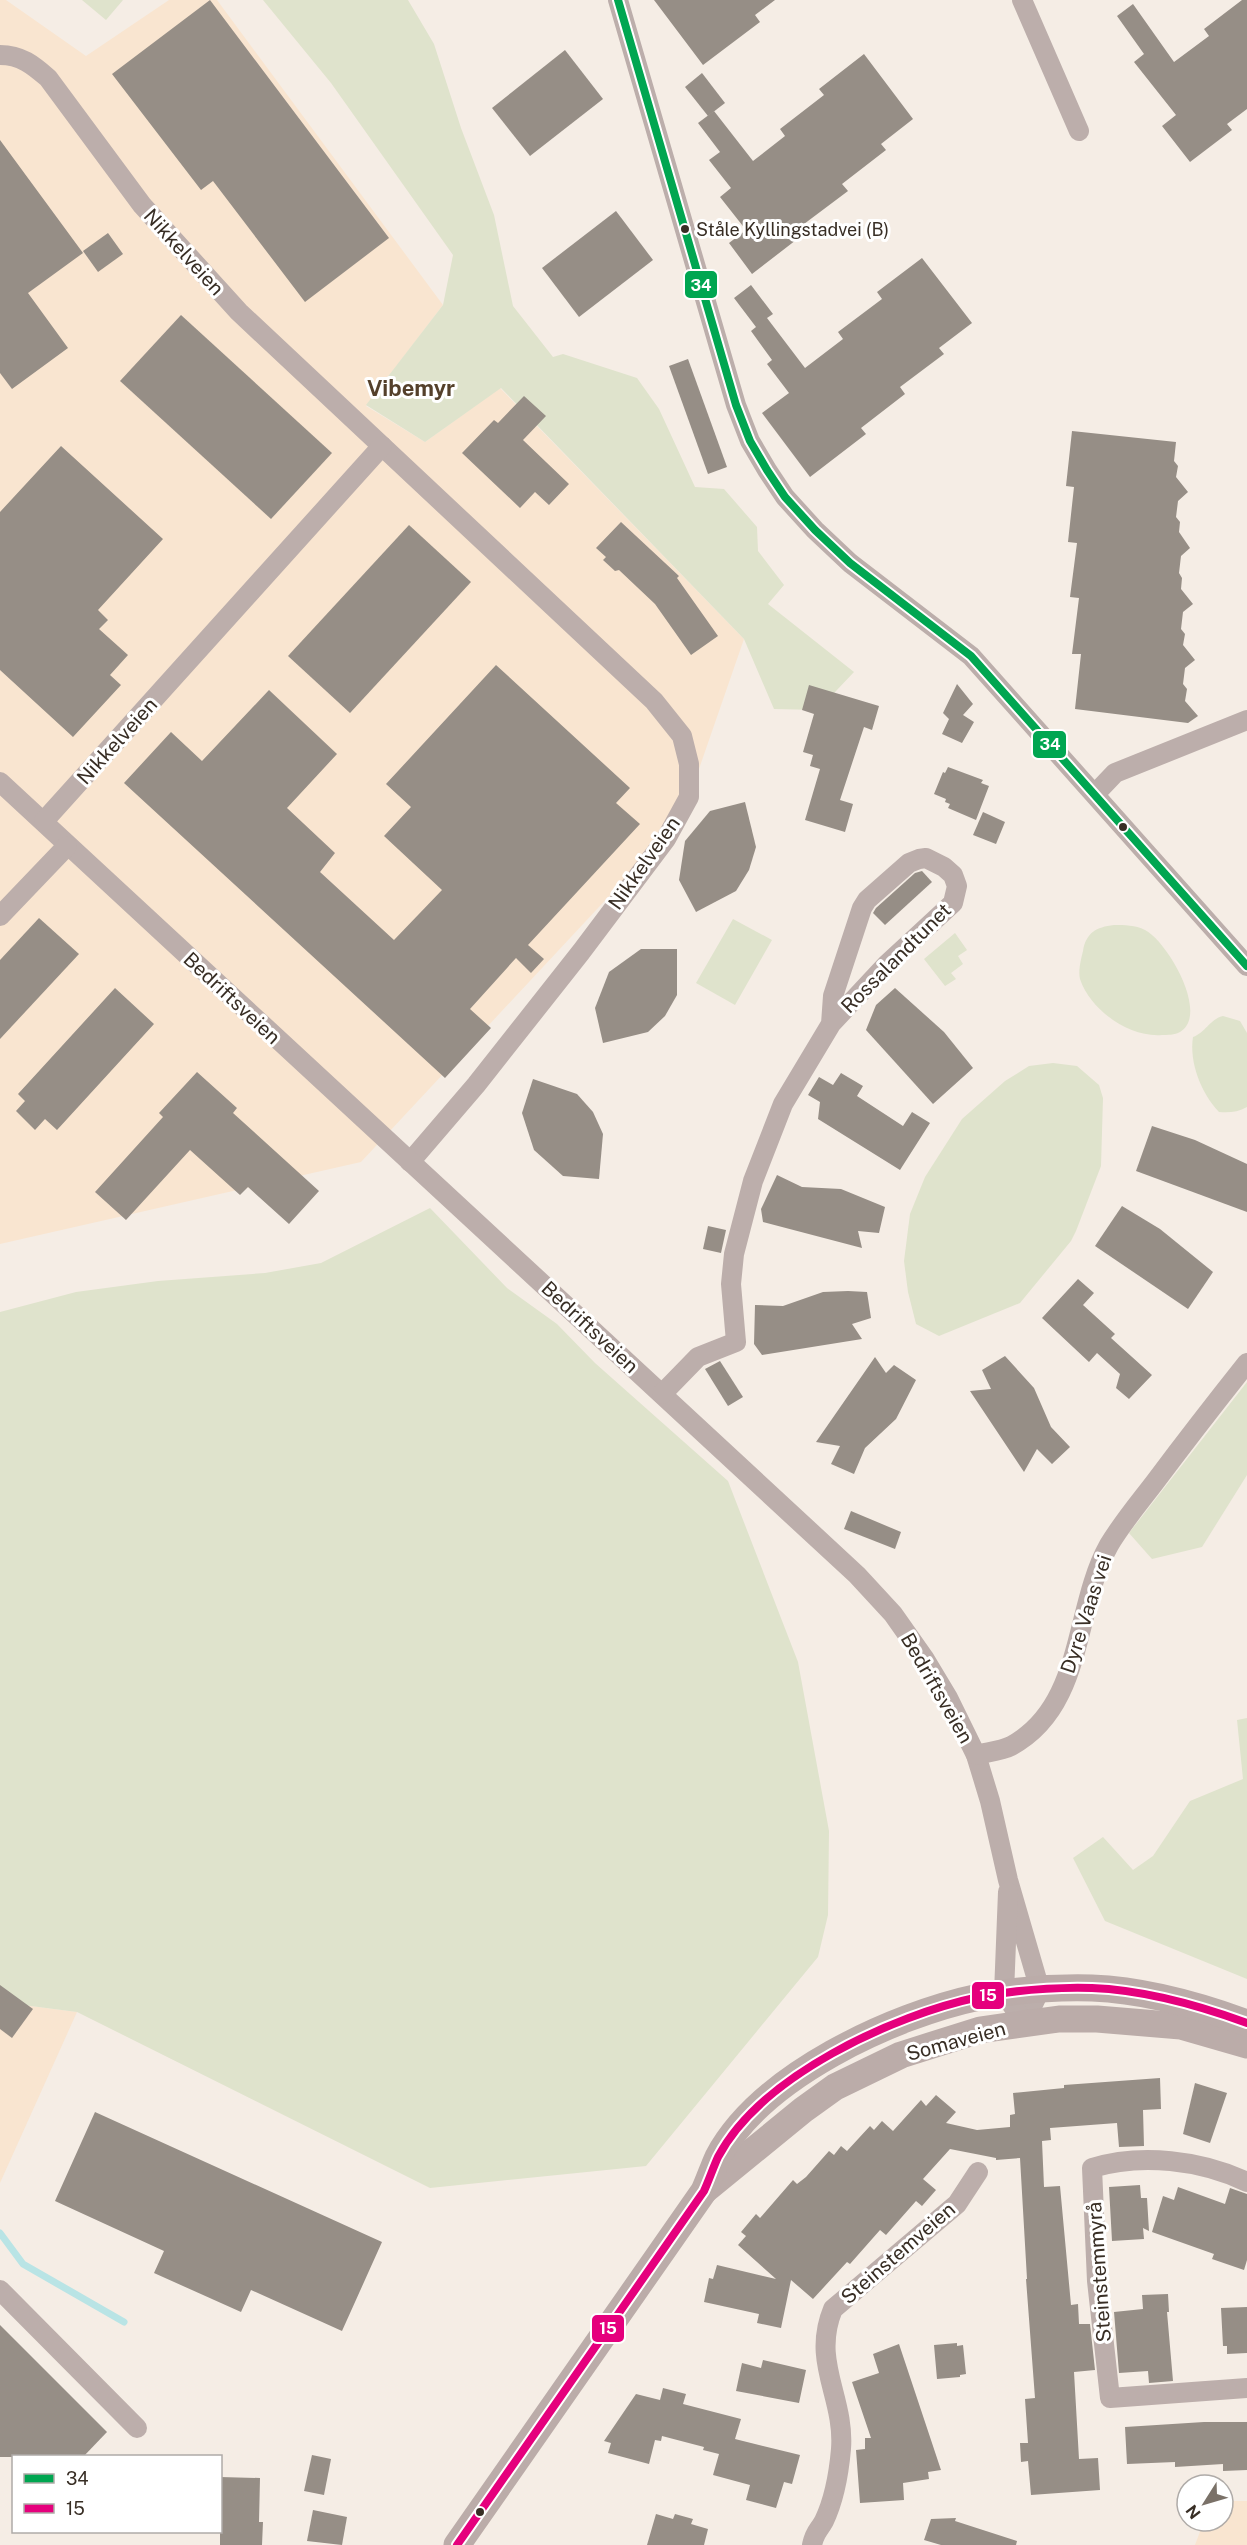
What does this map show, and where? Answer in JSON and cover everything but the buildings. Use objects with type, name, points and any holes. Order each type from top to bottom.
[{"type":"main road","name":"Somaveien","points":[[457,2545],[704,2191],[718,2156],[738,2131],[782,2086],[818,2060],[891,2026],[954,2004],[1004,1993],[1093,1988],[1138,1993],[1181,2002],[1247,2023]]},
{"type":"main road","name":"Somaveien","points":[[704,2191],[803,2110],[835,2087],[901,2055],[980,2030],[1059,2019],[1097,2019],[1181,2026],[1247,2045]]},
{"type":"street","points":[[618,0],[736,405],[750,441],[767,470],[800,514],[850,563],[971,656],[1247,966]]},
{"type":"street","points":[[1022,0],[1079,132]]},
{"type":"street","name":"Nikkelveien","points":[[0,55],[25,60],[48,78],[142,206],[239,312],[654,701],[682,736],[689,764],[689,797],[666,838],[520,1031],[411,1162]]},
{"type":"street","name":"Nikkelveien","points":[[44,821],[382,446]]},
{"type":"street","points":[[1095,794],[1115,773],[1247,720]]},
{"type":"street","name":"Bedriftsveien","points":[[0,782],[857,1575],[892,1614],[930,1668],[976,1755],[990,1801],[1008,1880],[1040,1990]]},
{"type":"street","points":[[0,916],[68,846]]},
{"type":"street","name":"Rossalandtunet","points":[[662,1394],[698,1357],[736,1342],[731,1284],[734,1254],[747,1201],[766,1142],[783,1104],[831,1024],[887,964],[952,903],[957,895],[957,886],[953,875],[944,867],[926,858],[909,863],[867,900],[862,908],[833,996],[831,1024]]},
{"type":"street","name":"Dyre Vaas vei","points":[[976,1755],[1010,1746],[1031,1731],[1051,1708],[1062,1688],[1078,1645],[1096,1574],[1110,1544],[1247,1363]]},
{"type":"street","name":"Bedriftsveien","points":[[1004,1993],[1008,1880]]},
{"type":"street","points":[[1024,2023],[1040,1990]]},
{"type":"street","points":[[1004,1993],[1024,2023]]},
{"type":"street","name":"Steinstemmyrå","points":[[1247,2182],[1221,2171],[1169,2161],[1113,2162],[1092,2168],[1097,2281],[1110,2398],[1247,2388]]},
{"type":"street","name":"Steinstemveien","points":[[812,2545],[815,2532],[823,2522],[836,2484],[842,2447],[839,2419],[824,2347],[825,2328],[833,2309],[957,2204],[978,2172]]},
{"type":"street","points":[[0,2290],[137,2428]]},
{"type":"shaded area","points":[[0,0],[6,0],[86,56],[169,0],[217,0],[443,305],[366,406],[425,442],[500,388],[744,639],[682,818],[361,1162],[0,1244]]},
{"type":"shaded area","points":[[0,2002],[77,2012],[0,2183]]},
{"type":"shaded area","points":[[1235,2501],[1247,2501],[1247,2545],[1195,2545],[1200,2533],[1235,2533]]},
{"type":"green space","points":[[82,0],[123,0],[106,20]]},
{"type":"green space","points":[[263,0],[408,0],[434,44],[461,128],[494,215],[513,306],[553,357],[563,354],[637,378],[659,409],[695,487],[724,489],[757,527],[758,551],[784,585],[768,604],[854,672],[818,710],[774,709],[744,639],[501,388],[425,442],[366,405],[443,305],[453,255],[331,83]]},
{"type":"green space","points":[[733,919],[772,940],[735,1005],[696,983]]},
{"type":"green space","points":[[1114,925],[1134,926],[1145,930],[1164,948],[1174,962],[1188,995],[1190,1010],[1188,1023],[1180,1032],[1171,1035],[1150,1035],[1125,1027],[1102,1011],[1085,990],[1079,972],[1084,945],[1089,935],[1097,929]]},
{"type":"green space","points":[[955,933],[967,950],[958,956],[963,964],[951,973],[956,979],[945,986],[924,959]]},
{"type":"green space","points":[[1223,1016],[1240,1021],[1247,1033],[1247,1107],[1230,1112],[1219,1112],[1207,1096],[1198,1077],[1192,1047],[1193,1037]]},
{"type":"green space","points":[[1053,1063],[1077,1066],[1099,1085],[1103,1098],[1101,1166],[1076,1231],[1071,1241],[1020,1303],[939,1336],[916,1324],[908,1292],[904,1261],[910,1214],[925,1177],[962,1119],[1005,1081],[1029,1066]]},
{"type":"green space","points":[[430,1208],[507,1288],[557,1324],[595,1363],[728,1481],[798,1662],[829,1831],[828,1915],[818,1957],[646,2166],[430,2188],[77,2012],[0,2002],[0,1312],[76,1292],[158,1281],[265,1273],[321,1263]]},
{"type":"green space","points":[[1247,1382],[1247,1475],[1202,1547],[1152,1559],[1129,1533]]},
{"type":"green space","points":[[1247,1718],[1247,1979],[1105,1921],[1073,1858],[1103,1837],[1133,1870],[1153,1856],[1190,1801],[1243,1779],[1237,1720]]},
{"type":"waterway","points":[[0,2233],[23,2264],[124,2322]]},
{"type":"transit line","name":"34","points":[[618,0],[736,405],[750,441],[767,470],[785,497],[850,563],[971,656],[1247,966]]},
{"type":"transit line","name":"15","points":[[457,2545],[704,2191],[718,2157],[738,2128],[765,2100],[797,2076],[832,2053],[908,2018],[979,1997],[1021,1991],[1112,1989],[1151,1995],[1210,2010],[1247,2023]]},
{"type":"place","name":"Ståle Kyllingstadvei (B)","points":[[685,229]]},
{"type":"district","name":"Vibemyr","points":[[411,388]]}]
